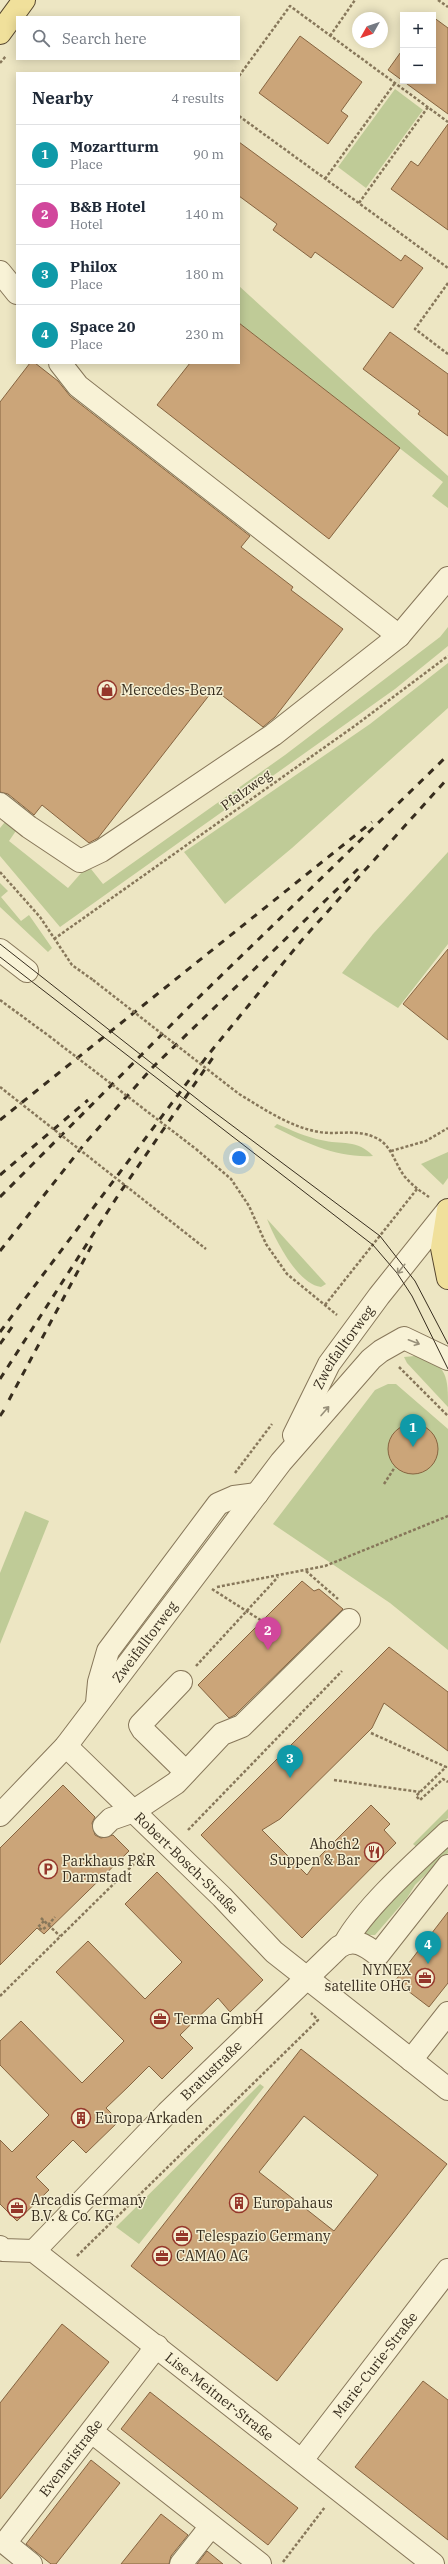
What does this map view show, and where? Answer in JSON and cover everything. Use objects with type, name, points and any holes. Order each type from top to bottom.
[{"type":"main road","points":[[0,33],[24,0]]},
{"type":"main road","points":[[443,1207],[442,1248],[448,1278]]},
{"type":"street","points":[[0,272],[16,292]]},
{"type":"street","points":[[61,364],[78,386],[399,636]]},
{"type":"street","points":[[0,804],[29,827],[80,861],[101,851],[273,735],[399,636],[448,578]]},
{"type":"street","points":[[0,950],[26,971]]},
{"type":"street","name":"Zweifalltorweg","points":[[281,1462],[329,1364],[422,1243],[443,1207]]},
{"type":"street","name":"Zweifalltorweg","points":[[0,1815],[66,1746],[281,1462],[371,1359],[381,1351],[404,1338],[448,1358]]},
{"type":"street","points":[[104,1826],[111,1819],[134,1811],[176,1783],[222,1734],[242,1726],[349,1620]]},
{"type":"street","points":[[181,1682],[140,1725],[143,1730],[186,1772]]},
{"type":"street","name":"Robert-Bosch-Straße","points":[[66,1746],[134,1811],[274,1952],[448,2089]]},
{"type":"street","points":[[308,1979],[330,1955],[345,1943],[352,1931],[369,1911],[448,1832]]},
{"type":"street","points":[[345,1943],[364,1944],[378,1955],[448,1866]]},
{"type":"street","name":"Bratustraße","points":[[34,2251],[167,2113],[308,1979]]},
{"type":"street","points":[[411,2060],[448,2013]]},
{"type":"street","points":[[0,2247],[3,2250],[34,2251]]},
{"type":"street","name":"Lise-Meitner-Straße","points":[[34,2251],[433,2564]]},
{"type":"street","name":"Marie-Curie-Straße","points":[[302,2460],[448,2270]]},
{"type":"street","name":"Evenaristraße","points":[[31,2564],[5,2543],[157,2346]]},
{"type":"street","points":[[92,2432],[260,2564]]},
{"type":"street","points":[[181,2564],[211,2526]]},
{"type":"path","points":[[330,36],[355,0]]},
{"type":"path","points":[[438,0],[448,7]]},
{"type":"path","points":[[240,75],[290,6],[448,122]]},
{"type":"path","points":[[325,179],[395,83]]},
{"type":"path","points":[[359,203],[428,108]]},
{"type":"path","points":[[240,117],[448,268]]},
{"type":"path","points":[[448,283],[414,329],[448,354]]},
{"type":"path","name":"Pfalzweg","points":[[54,939],[356,725],[448,656]]},
{"type":"path","points":[[0,872],[40,917],[72,965],[94,980],[239,1094],[290,1123],[305,1129],[334,1133],[362,1133],[384,1143],[391,1151],[406,1177],[417,1189],[443,1207]]},
{"type":"path","points":[[0,1000],[196,1149],[231,1179],[249,1206],[266,1244],[287,1274],[334,1312]]},
{"type":"path","points":[[0,1087],[206,1249]]},
{"type":"path","points":[[391,1151],[426,1141],[448,1128]]},
{"type":"path","points":[[325,1305],[417,1189]]},
{"type":"path","points":[[398,1365],[448,1416]]},
{"type":"path","points":[[384,1484],[395,1467]]},
{"type":"path","points":[[262,1622],[246,1613],[209,1587],[232,1586],[306,1570],[344,1559],[448,1516]]},
{"type":"path","points":[[306,1570],[344,1605],[349,1620]]},
{"type":"path","points":[[181,1682],[279,1576]]},
{"type":"path","points":[[188,1830],[342,1671]]},
{"type":"path","points":[[371,1733],[446,1767],[416,1796],[420,1800],[443,1779],[448,1782]]},
{"type":"path","points":[[334,1780],[420,1792]]},
{"type":"path","points":[[0,1996],[150,1848]]},
{"type":"path","points":[[44,1921],[38,1927],[42,1930],[55,1917]]},
{"type":"path","points":[[41,1918],[47,1926],[60,1936]]},
{"type":"path","points":[[61,2271],[318,2020]]},
{"type":"path","points":[[281,2564],[339,2490]]},
{"type":"green space","points":[[395,89],[423,110],[366,188],[338,167]]},
{"type":"green space","points":[[240,287],[448,476],[448,508],[432,496],[443,482],[240,324]]},
{"type":"green space","points":[[448,627],[448,646],[395,689],[60,927],[0,856],[0,828],[9,817],[20,825],[9,841],[68,888],[82,872],[91,869],[103,884],[285,755],[440,637]]},
{"type":"green space","points":[[448,663],[448,708],[292,848],[225,904],[184,852],[370,724]]},
{"type":"green space","points":[[448,852],[448,944],[398,1008],[342,973],[373,934]]},
{"type":"green space","points":[[0,883],[8,891],[1,897],[21,921],[29,915],[52,948],[48,952],[0,907]]},
{"type":"green space","points":[[277,1124],[315,1139],[361,1147],[373,1156],[347,1155],[310,1144],[274,1127]]},
{"type":"green space","points":[[448,1152],[448,1178],[443,1185],[421,1164]]},
{"type":"green space","points":[[267,1219],[326,1284],[321,1287],[312,1284],[295,1269],[281,1249]]},
{"type":"green space","points":[[415,1356],[434,1363],[444,1373],[447,1388],[448,1407],[407,1363],[404,1357]]},
{"type":"green space","points":[[388,1384],[396,1384],[448,1429],[448,1650],[390,1603],[273,1524],[375,1390]]},
{"type":"green space","points":[[25,1511],[49,1521],[0,1644],[0,1573]]},
{"type":"green space","points":[[448,1809],[448,1818],[418,1848],[413,1844]]},
{"type":"green space","points":[[448,1839],[448,1853],[415,1885],[407,1898],[375,1935],[363,1935],[363,1924]]},
{"type":"green space","points":[[260,2084],[264,2087],[139,2244],[116,2227]]},
{"type":"building","points":[[436,19],[448,28],[448,114],[407,84],[436,84]]},
{"type":"building","points":[[300,36],[362,82],[341,111],[348,116],[328,144],[259,93]]},
{"type":"building","points":[[400,53],[400,79],[388,70]]},
{"type":"building","points":[[448,124],[448,230],[391,189],[411,161],[418,166]]},
{"type":"building","points":[[240,143],[401,261],[405,255],[423,268],[393,308],[315,252],[311,258],[273,230],[277,224],[240,197]]},
{"type":"building","points":[[240,324],[400,448],[329,539],[157,405],[189,364],[240,364]]},
{"type":"building","points":[[390,332],[448,374],[448,436],[418,414],[420,411],[363,369]]},
{"type":"building","name":"Mercedes-Benz","points":[[29,364],[36,364],[58,381],[70,396],[250,536],[241,547],[293,587],[291,590],[343,629],[275,717],[263,727],[214,689],[98,838],[89,843],[42,805],[34,815],[8,794],[0,792],[0,402]]},
{"type":"building","points":[[448,949],[448,1040],[403,1004]]},
{"type":"building","points":[[408,1424],[418,1424],[431,1431],[438,1444],[438,1454],[431,1467],[418,1474],[408,1474],[399,1470],[392,1463],[388,1454],[388,1444],[392,1435],[399,1428]]},
{"type":"building","points":[[302,1581],[314,1591],[319,1589],[343,1609],[235,1715],[229,1718],[198,1685]]},
{"type":"building","points":[[389,1647],[448,1692],[448,1751],[384,1703],[372,1728],[280,1819],[262,1830],[307,1875],[321,1855],[371,1805],[390,1824],[384,1830],[396,1843],[302,1938],[201,1835]]},
{"type":"building","name":"Parkhaus P&R Darmstadt","points":[[63,1785],[95,1817],[92,1823],[95,1835],[101,1838],[113,1835],[129,1851],[44,1934],[37,1928],[0,1965],[0,1848]]},
{"type":"building","points":[[157,1872],[263,1980],[230,2012],[218,1998],[180,2035],[193,2048],[162,2079],[149,2066],[106,2108],[119,2121],[86,2153],[73,2140],[36,2177],[49,2190],[17,2221],[0,2204],[0,2140],[12,2152],[49,2115],[0,2065],[0,2041],[21,2021],[82,2083],[124,2041],[56,1972],[88,1941],[145,1999],[182,1962],[125,1904]]},
{"type":"building","points":[[448,1912],[448,1983],[429,2007],[395,1981]]},
{"type":"building","name":"Europahaus","points":[[301,2049],[447,2164],[277,2381],[131,2266]],"holes":[[[304,2116],[378,2175],[334,2231],[259,2172]]]},
{"type":"building","points":[[62,2324],[109,2362],[0,2499],[0,2403]]},
{"type":"building","points":[[423,2381],[448,2400],[448,2540],[355,2467]]},
{"type":"building","points":[[150,2392],[298,2508],[268,2545],[121,2429]]},
{"type":"building","points":[[91,2460],[120,2483],[56,2564],[51,2564],[26,2544]]},
{"type":"building","points":[[161,2514],[188,2535],[171,2556],[169,2564],[121,2564]]},
{"type":"building","points":[[207,2551],[223,2564],[197,2564]]},
{"type":"tram line","points":[[0,944],[206,1106],[380,1236],[415,1281],[448,1344]]},
{"type":"tram line","points":[[0,957],[373,1245],[397,1273],[412,1296],[448,1369]]},
{"type":"railway","points":[[0,1197],[193,1003],[448,755]]},
{"type":"railway","points":[[0,1332],[208,1055],[302,940],[448,778]]},
{"type":"railway","points":[[0,1120],[372,822]]},
{"type":"railway","points":[[0,1251],[86,1142],[153,1067],[358,869]]},
{"type":"railway","points":[[0,1379],[119,1194],[216,1053]]},
{"type":"railway","points":[[0,1175],[88,1100]]},
{"type":"railway","points":[[9,1400],[93,1243]]},
{"type":"railway","points":[[0,1344],[14,1324]]},
{"type":"railway","points":[[0,1416],[4,1410]]},
{"type":"place","name":"Mercedes-Benz","points":[[107,690]]},
{"type":"place","name":"Mozartturm","points":[[413,1447]]},
{"type":"place","name":"B&B Hotel","points":[[268,1650]]},
{"type":"place","name":"Philox","points":[[290,1778]]},
{"type":"place","name":"Ahoch2 Suppen & Bar","points":[[374,1852]]},
{"type":"place","name":"Parkhaus P&R Darmstadt","points":[[48,1869]]},
{"type":"place","name":"Space 20","points":[[428,1964]]},
{"type":"place","name":"NYNEX satellite OHG","points":[[425,1978]]},
{"type":"place","name":"Terma GmbH","points":[[160,2019]]},
{"type":"place","name":"Europa Arkaden","points":[[81,2118]]},
{"type":"place","name":"Europahaus","points":[[239,2203]]},
{"type":"place","name":"Arcadis Germany B.V. & Co. KG","points":[[17,2208]]},
{"type":"place","name":"Telespazio Germany","points":[[182,2236]]},
{"type":"place","name":"CAMAO AG","points":[[162,2256]]}]
